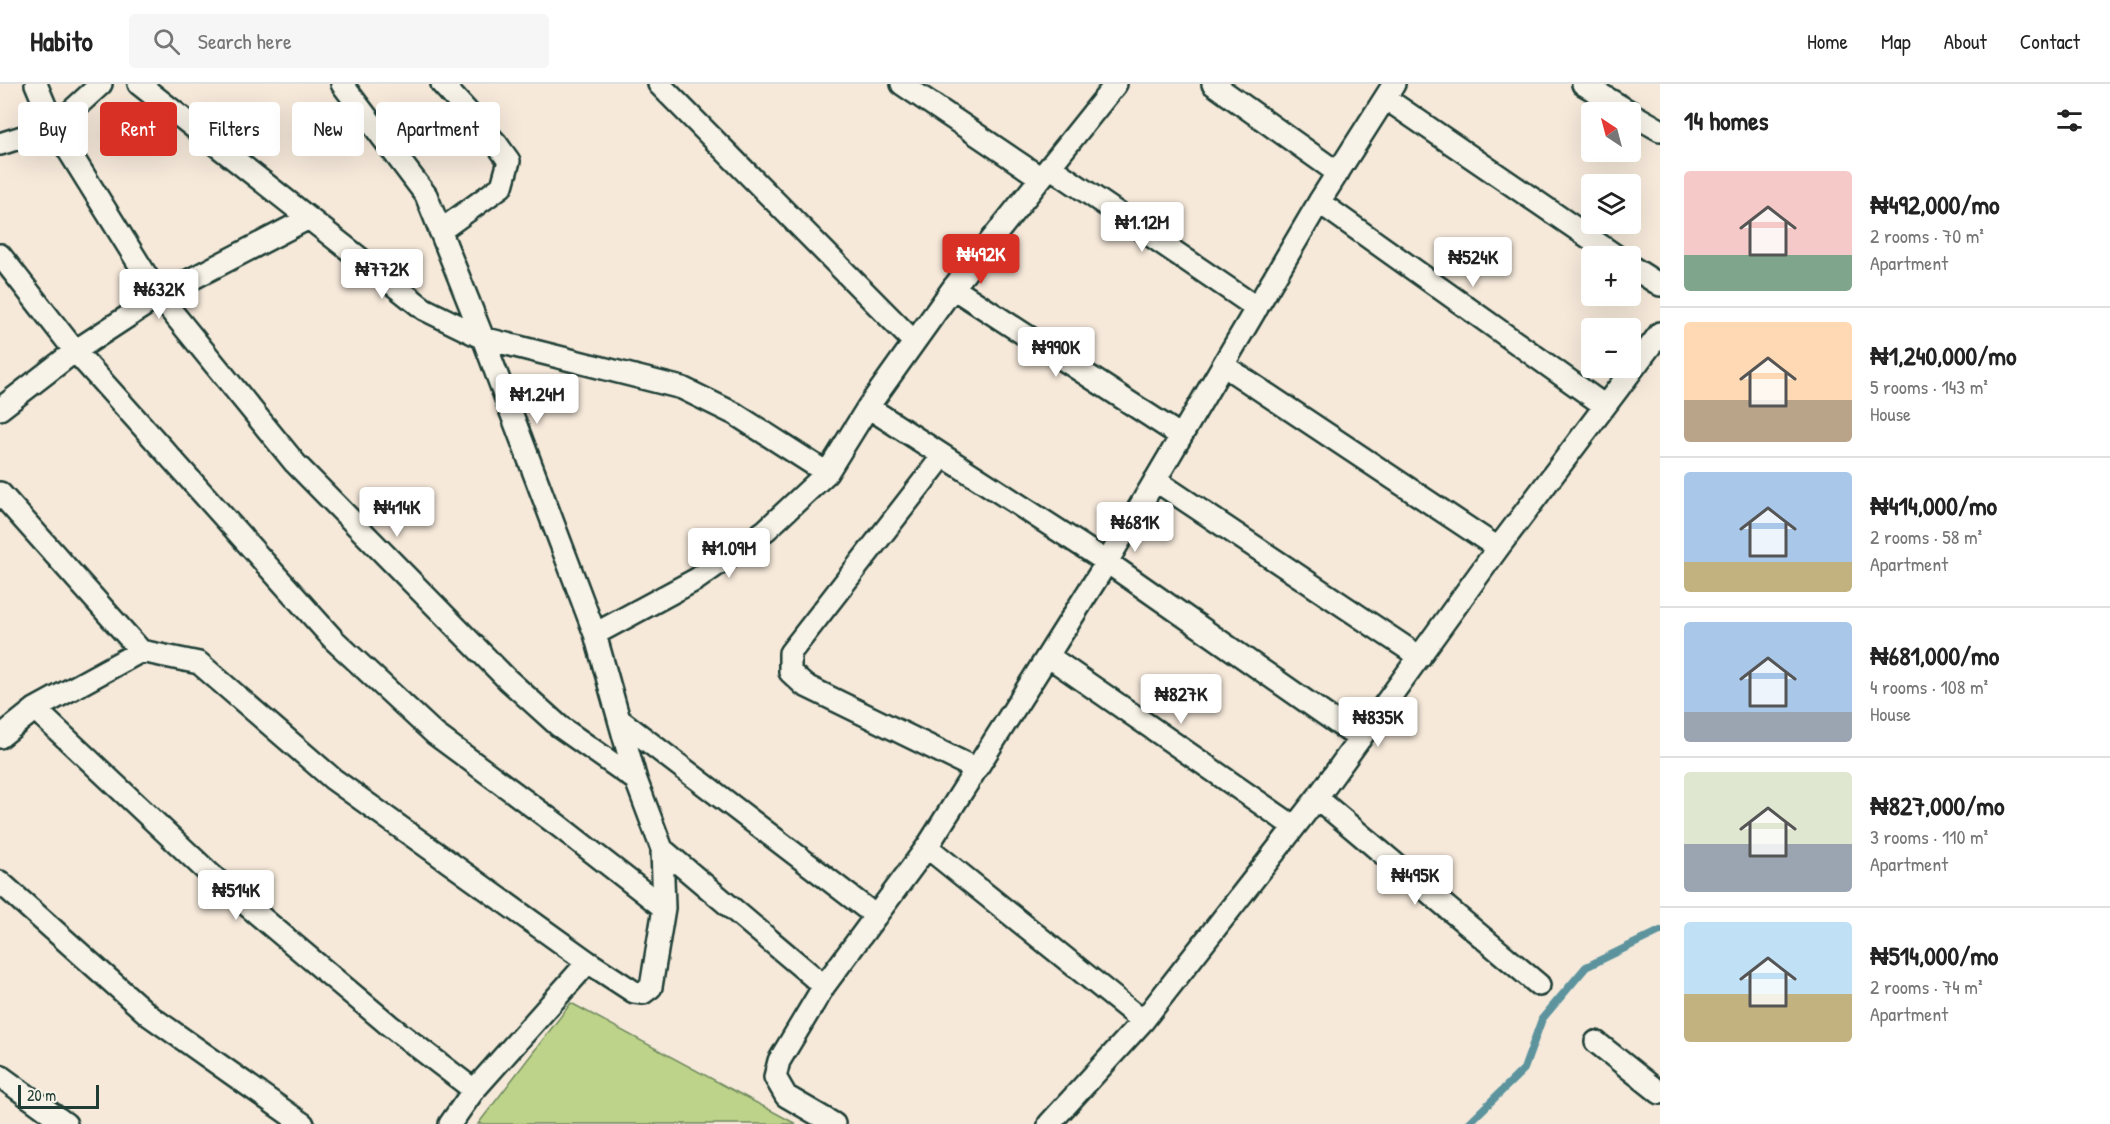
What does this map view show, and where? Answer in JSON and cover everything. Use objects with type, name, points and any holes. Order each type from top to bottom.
[{"type":"street","points":[[36,84],[44,102]]},
{"type":"street","points":[[81,102],[101,84]]},
{"type":"street","points":[[139,84],[424,309],[483,338],[682,388],[735,414],[827,472]]},
{"type":"street","points":[[0,494],[141,651],[199,663],[333,779],[588,962],[634,992],[643,993],[651,987],[664,908],[662,849],[636,780],[595,634],[483,338],[426,195],[342,84]]},
{"type":"street","points":[[440,231],[502,186],[508,161],[496,143],[442,84]]},
{"type":"street","points":[[659,84],[914,342]]},
{"type":"street","points":[[902,84],[1257,308]]},
{"type":"street","points":[[595,634],[697,579],[766,530],[827,472],[868,407],[953,288],[1116,84]]},
{"type":"street","points":[[1213,84],[1338,173]]},
{"type":"street","points":[[1582,84],[1612,102]]},
{"type":"street","points":[[834,1124],[786,1096],[775,1077],[779,1061],[824,986],[927,847],[1048,656],[1107,562],[1319,202],[1389,91],[1602,246]]},
{"type":"street","points":[[1641,119],[1660,130]]},
{"type":"street","points":[[0,144],[18,138]]},
{"type":"street","points":[[72,156],[159,296],[295,463],[507,679],[559,726],[636,780]]},
{"type":"street","points":[[1319,202],[1605,406]]},
{"type":"street","points":[[0,409],[75,351],[159,296],[309,218]]},
{"type":"street","points":[[0,255],[75,351],[334,640],[435,734],[664,908]]},
{"type":"street","points":[[1641,272],[1659,283]]},
{"type":"street","points":[[953,288],[1181,436]]},
{"type":"street","points":[[1050,1124],[1143,1021],[1317,798],[1498,548],[1660,333]]},
{"type":"street","points":[[1223,365],[1498,548]]},
{"type":"street","points":[[868,407],[1107,562],[1360,739]]},
{"type":"street","points":[[943,456],[790,653],[790,672],[804,685],[976,769]]},
{"type":"street","points":[[1155,480],[1420,657]]},
{"type":"street","points":[[0,737],[35,710],[141,651]]},
{"type":"street","points":[[1048,656],[1293,826]]},
{"type":"street","points":[[35,710],[210,874],[389,1025],[474,1090]]},
{"type":"street","points":[[620,720],[876,915]]},
{"type":"street","points":[[1317,798],[1539,985]]},
{"type":"street","points":[[927,847],[1143,1021]]},
{"type":"street","points":[[662,849],[824,986]]},
{"type":"street","points":[[0,882],[150,1016],[303,1124]]},
{"type":"street","points":[[450,1124],[474,1090],[588,962]]},
{"type":"street","points":[[1596,1041],[1660,1093]]},
{"type":"street","points":[[0,1076],[66,1124]]},
{"type":"green space","points":[[571,1003],[796,1124],[478,1124]]},
{"type":"waterway","points":[[1468,1124],[1524,1069],[1542,1019],[1586,967],[1660,931]]}]
